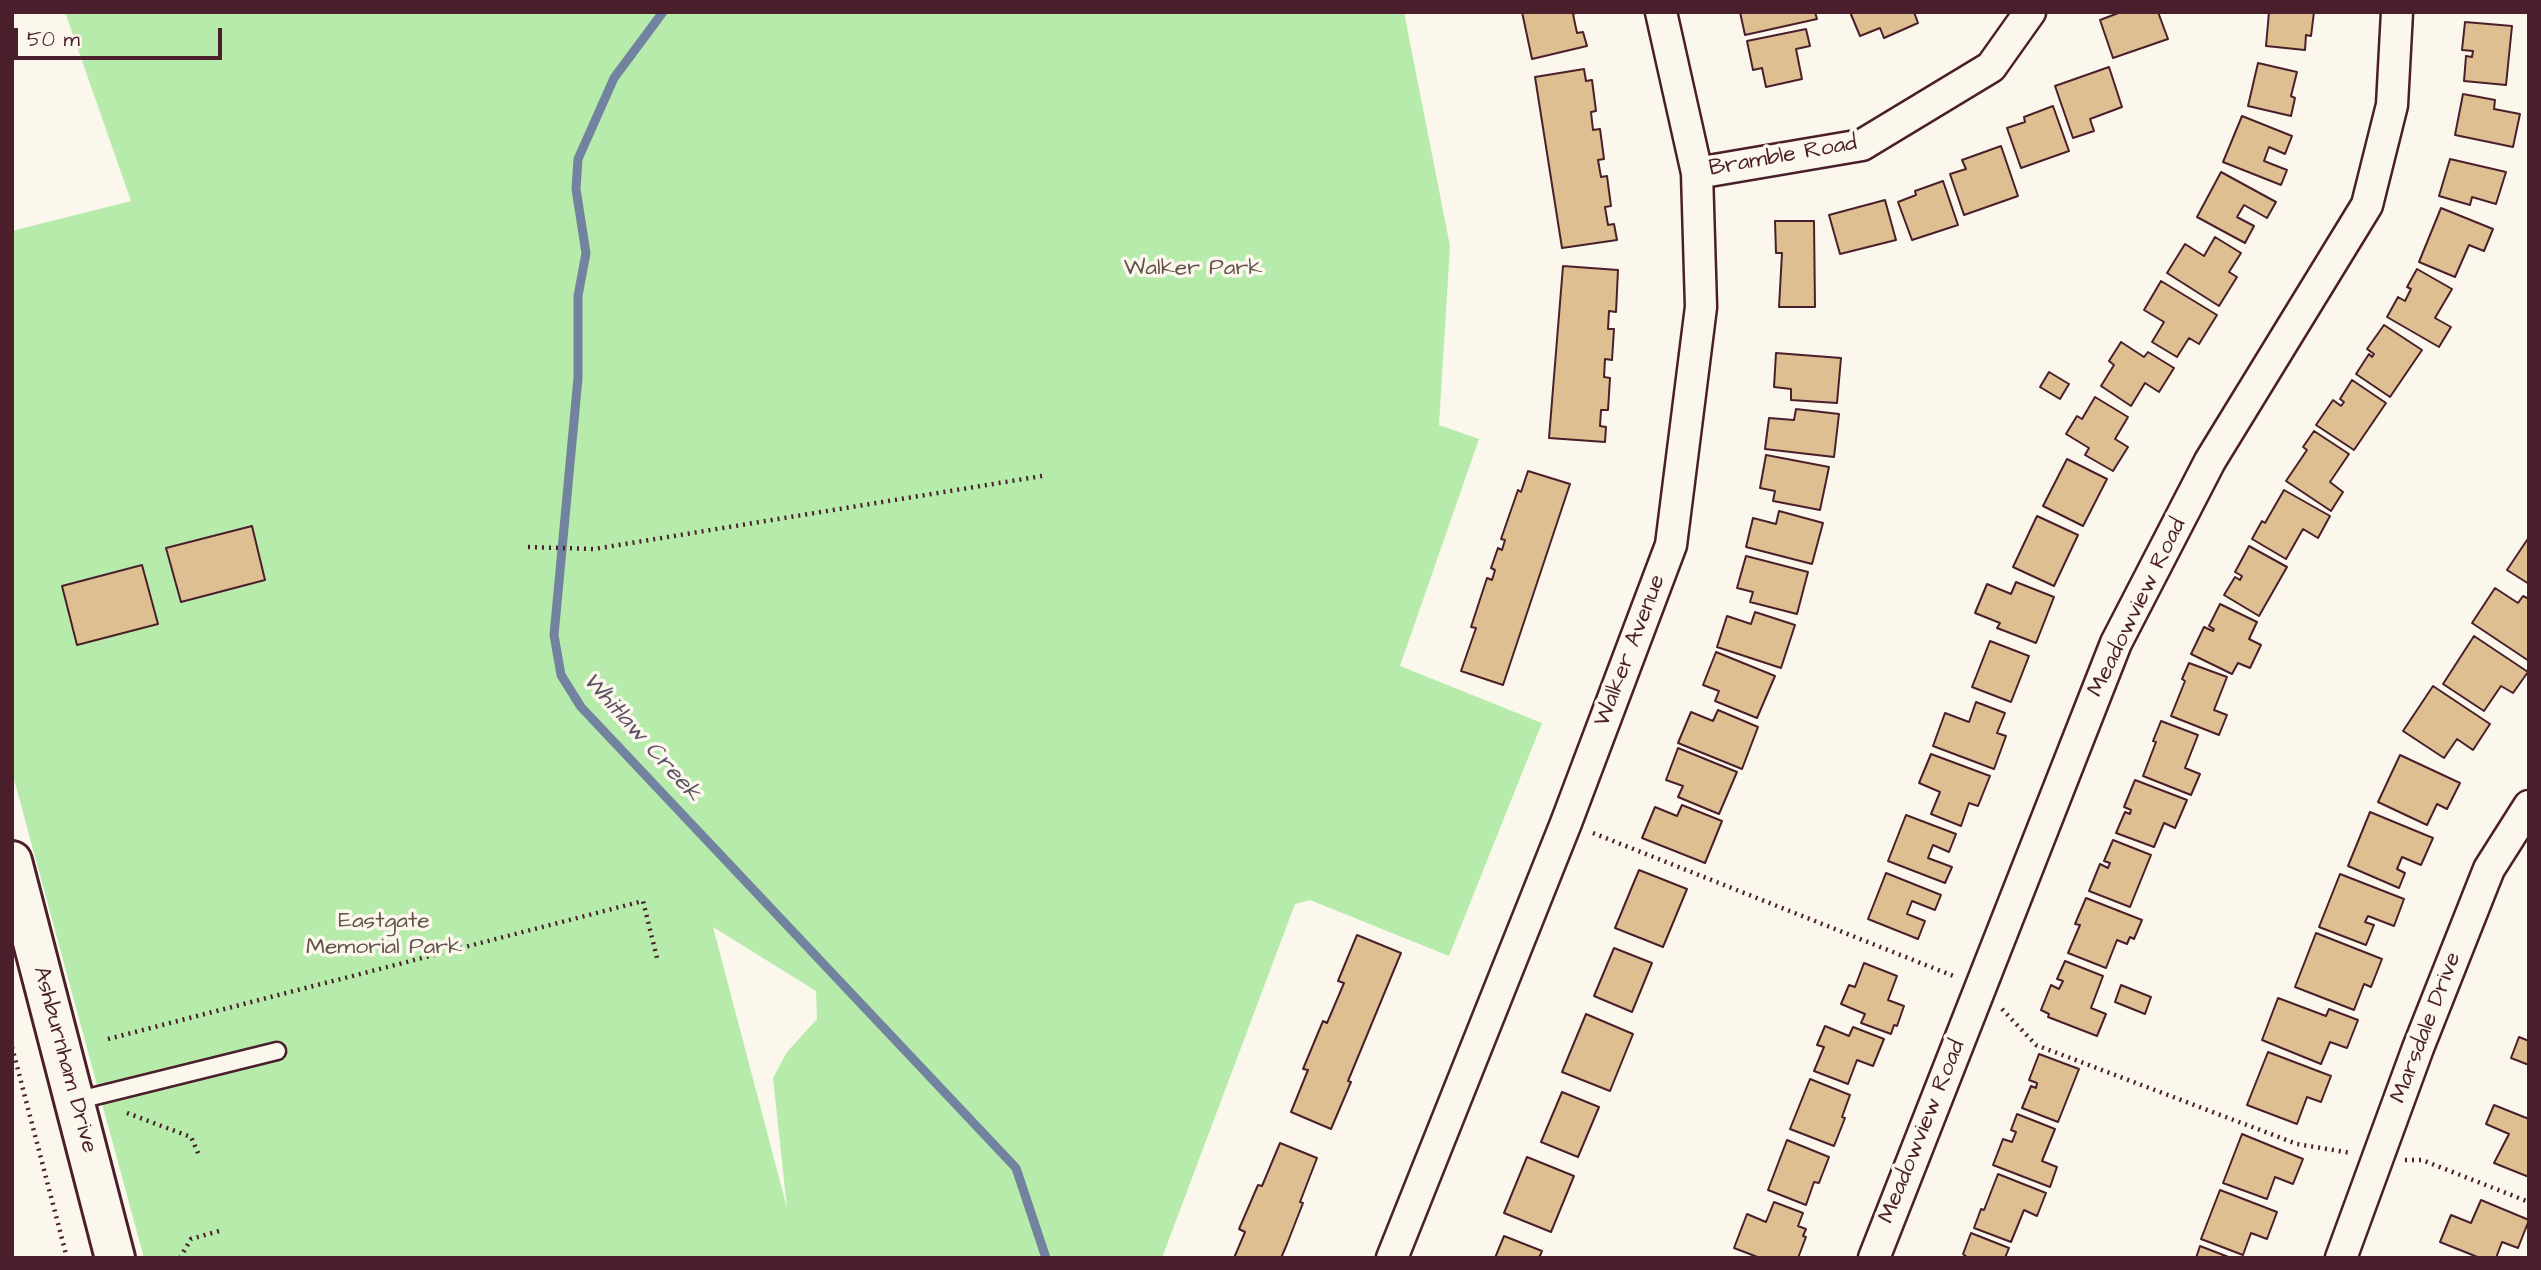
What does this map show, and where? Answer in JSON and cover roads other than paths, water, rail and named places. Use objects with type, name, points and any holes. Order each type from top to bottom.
[{"type":"main road","name":"Ashburnham Drive","points":[[12,861],[115,1258]]},
{"type":"street","name":"Walker Avenue","points":[[1392,1258],[1566,823],[1671,545],[1701,307],[1697,173],[1661,12]]},
{"type":"street","name":"Bramble Road","points":[[1697,173],[1862,145],[1991,67],[2029,12]]},
{"type":"street","name":"Meadowview Road","points":[[1874,1258],[2116,643],[2210,461],[2367,205],[2392,105],[2397,12]]},
{"type":"street","name":"Marsdale Drive","points":[[2341,1258],[2418,1048],[2489,869],[2529,806]]},
{"type":"lane","points":[[75,1101],[277,1051]]},
{"type":"waterway","name":"Whitlaw Creek","points":[[663,12],[614,78],[578,159],[576,189],[586,253],[578,296],[578,378],[554,635],[561,675],[581,707],[1016,1168],[1046,1258]]},
{"type":"park label","name":"Walker Park","points":[[1193,269]]},
{"type":"park label","name":"Eastgate Memorial Park","points":[[384,935]]}]
